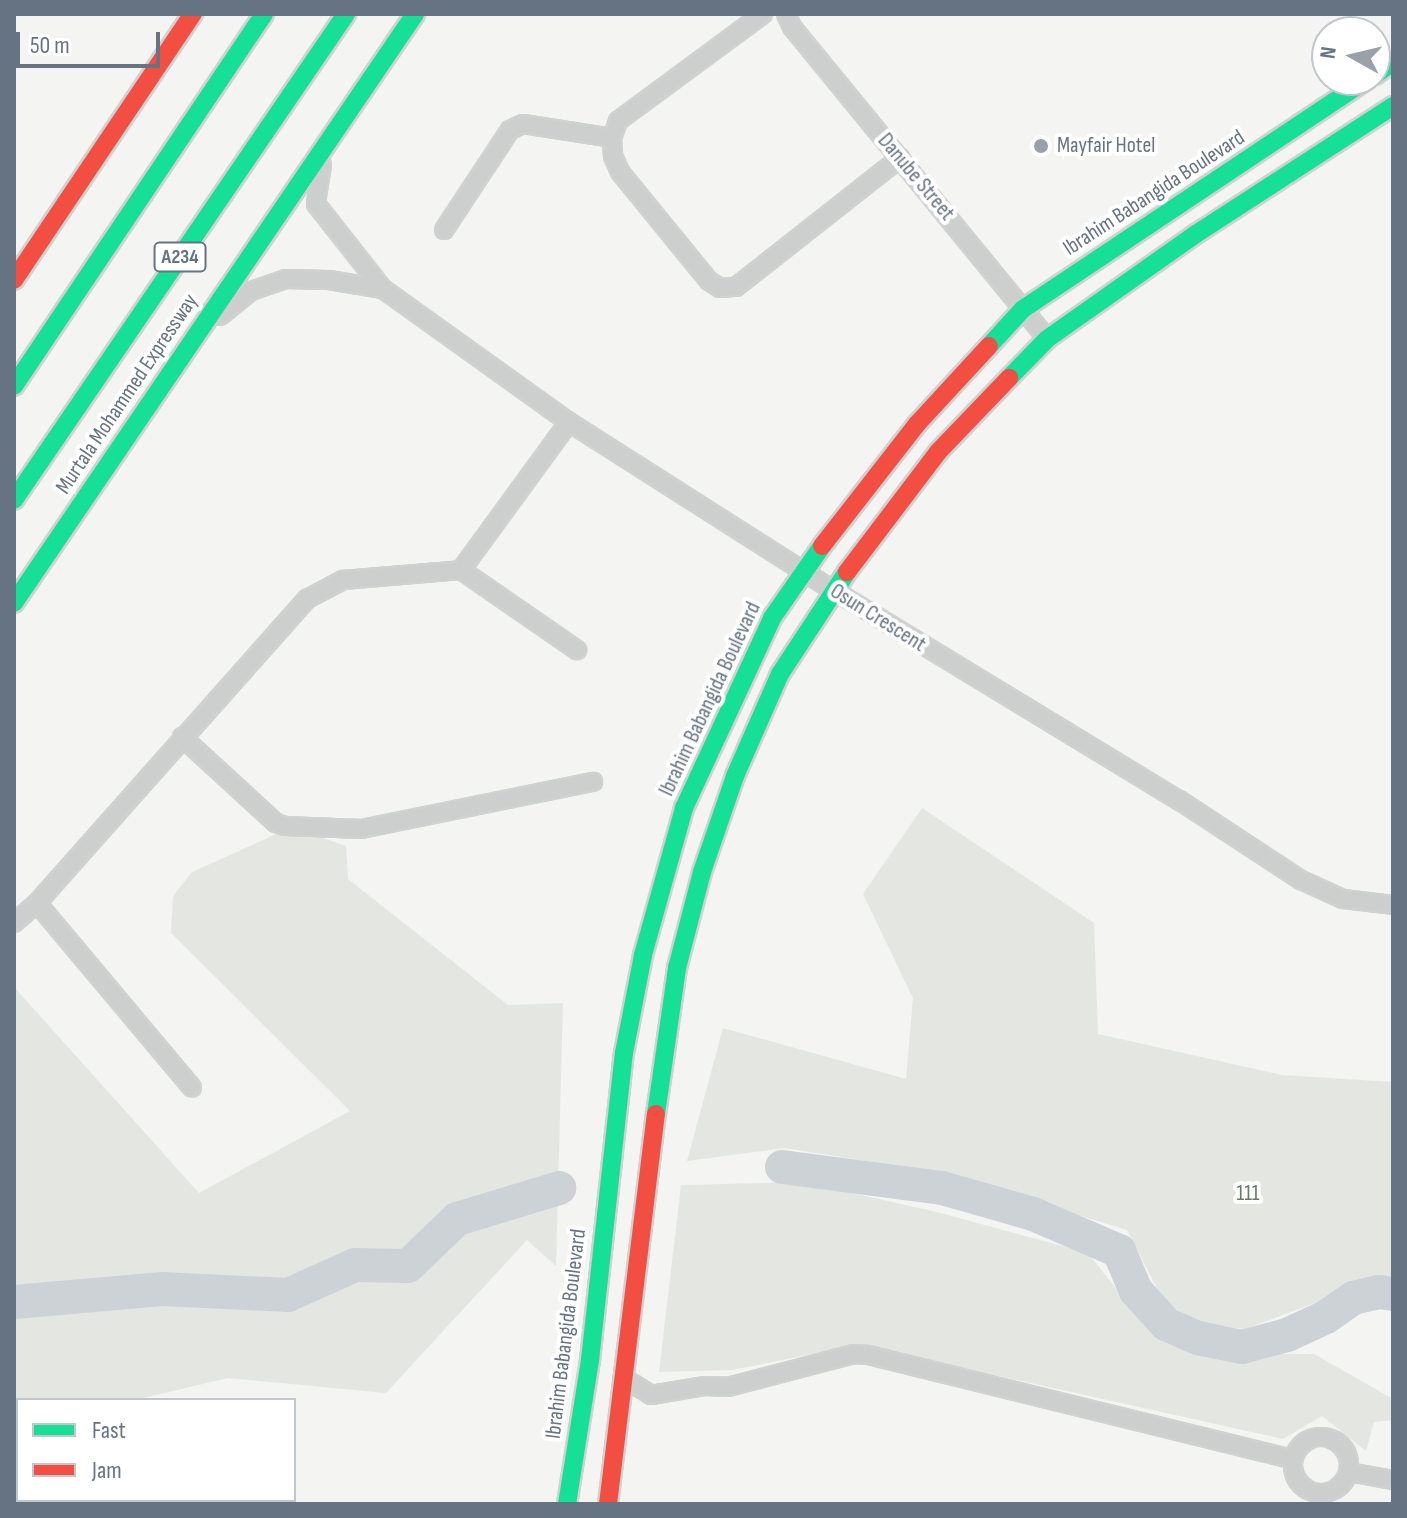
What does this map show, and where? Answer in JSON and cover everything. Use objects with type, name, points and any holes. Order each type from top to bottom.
[{"type":"main road","points":[[14,280],[193,14]]},
{"type":"main road","points":[[14,386],[264,14]]},
{"type":"main road","name":"Murtala Mohammed Expressway","points":[[14,500],[346,14]]},
{"type":"main road","name":"Murtala Mohammed Expressway","points":[[14,603],[415,14]]},
{"type":"main road","name":"Ibrahim Babangida Boulevard","points":[[567,1504],[590,1360],[624,1053],[643,955],[684,808],[772,618],[802,571],[917,424],[1023,309],[1343,96]]},
{"type":"main road","points":[[608,1504],[664,1047],[677,968],[702,872],[735,776],[780,674],[833,590],[938,452],[1047,339],[1196,234],[1319,157],[1393,106]]},
{"type":"street","points":[[763,14],[618,121],[612,138],[613,156],[620,172],[709,281],[720,288],[736,287],[900,158]]},
{"type":"street","name":"Danube Street","points":[[786,14],[792,27],[1047,339]]},
{"type":"street","points":[[444,230],[510,130],[523,124],[612,138]]},
{"type":"street","points":[[337,127],[322,166],[316,204],[383,289]]},
{"type":"street","points":[[195,337],[251,291],[286,279],[329,280],[383,289]]},
{"type":"street","name":"Osun Crescent","points":[[383,289],[569,422],[802,571],[1179,800],[1301,880],[1343,899],[1393,905]]},
{"type":"street","points":[[461,570],[569,422]]},
{"type":"street","points":[[14,923],[37,903],[307,599],[343,580],[461,570],[577,650]]},
{"type":"street","points":[[182,737],[276,823],[285,826],[361,829],[593,782]]},
{"type":"street","points":[[37,903],[192,1088]]},
{"type":"street","points":[[624,1378],[651,1395],[705,1386],[728,1387],[854,1354],[868,1355],[1293,1459]]},
{"type":"street","points":[[1327,1437],[1336,1440],[1347,1454],[1349,1472],[1338,1488],[1320,1493],[1310,1491],[1296,1478],[1293,1459],[1302,1444],[1327,1437]]},
{"type":"street","points":[[1349,1472],[1393,1480]]},
{"type":"green space","name":"111","points":[[922,808],[1094,923],[1098,1034],[1282,1075],[1393,1082],[1393,1282],[1381,1278],[1245,1329],[1193,1324],[1162,1298],[1127,1230],[941,1173],[785,1148],[687,1161],[723,1028],[906,1079],[913,998],[863,894]]},
{"type":"green space","points":[[292,827],[346,846],[348,879],[508,1005],[563,1003],[556,1266],[527,1240],[386,1393],[228,1378],[143,1398],[16,1398],[14,1428],[14,987],[199,1193],[350,1111],[171,933],[173,896],[192,872]]},
{"type":"green space","points":[[803,1182],[937,1212],[1088,1253],[1125,1300],[1192,1354],[1314,1354],[1393,1399],[1393,1420],[1374,1422],[1366,1451],[1322,1416],[1283,1439],[859,1345],[732,1370],[659,1372],[681,1185]]},
{"type":"waterway","points":[[782,1167],[942,1188],[1033,1214],[1119,1251],[1136,1291],[1166,1324],[1198,1338],[1242,1347],[1287,1335],[1326,1317],[1353,1298],[1379,1292],[1393,1294]]},
{"type":"waterway","points":[[14,1302],[162,1289],[288,1295],[355,1265],[408,1266],[457,1219],[559,1188]]},
{"type":"traffic: fast","points":[[14,386],[264,14]]},
{"type":"traffic: fast","points":[[14,500],[346,14]]},
{"type":"traffic: fast","points":[[14,603],[415,14]]},
{"type":"traffic: fast","points":[[989,346],[1023,309],[1343,96]]},
{"type":"traffic: fast","points":[[1009,378],[1047,339],[1196,234],[1393,106]]},
{"type":"traffic: fast","points":[[567,1504],[590,1360],[624,1053],[643,955],[684,808],[772,618],[822,546]]},
{"type":"traffic: fast","points":[[656,1114],[677,968],[702,872],[735,776],[780,674],[847,572]]},
{"type":"traffic: jam","points":[[14,280],[193,14]]},
{"type":"traffic: jam","points":[[822,546],[917,424],[989,346]]},
{"type":"traffic: jam","points":[[847,572],[938,452],[1009,378]]},
{"type":"traffic: jam","points":[[608,1504],[656,1114]]},
{"type":"place","name":"Mayfair Hotel","points":[[1041,146]]}]
